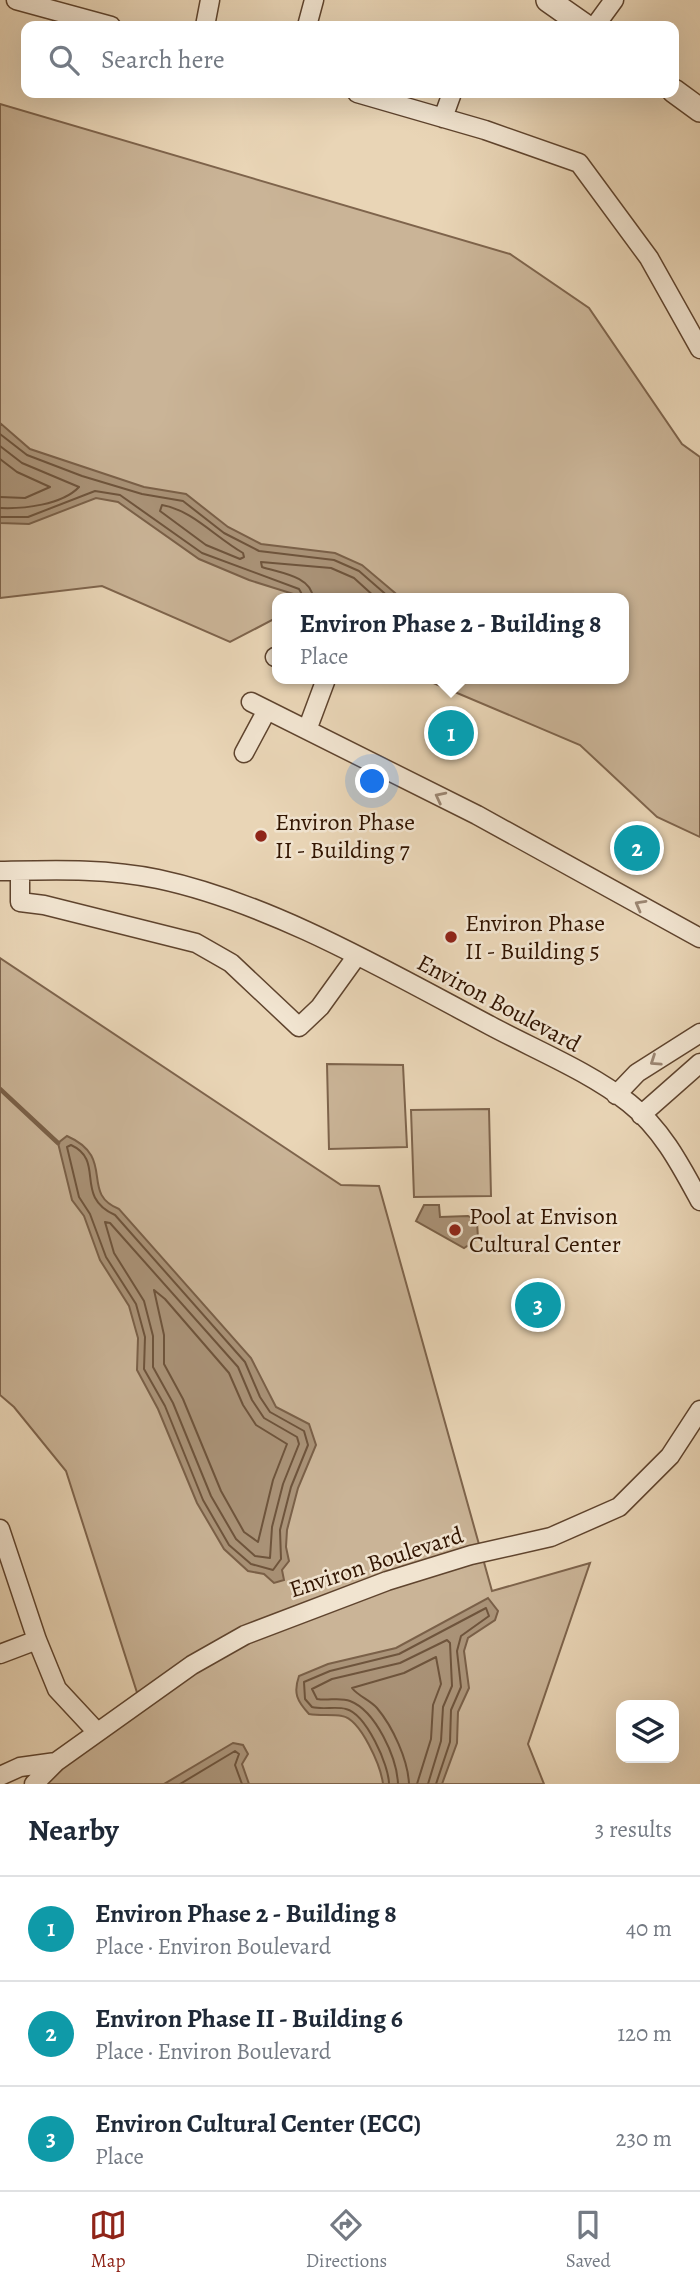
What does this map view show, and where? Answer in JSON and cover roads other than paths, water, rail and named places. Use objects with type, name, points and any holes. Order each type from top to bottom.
[{"type":"street","points":[[16,0],[93,21]]},
{"type":"street","points":[[206,21],[210,0]]},
{"type":"street","points":[[308,21],[314,0]]},
{"type":"street","points":[[548,0],[578,21]]},
{"type":"street","points":[[599,21],[614,0]]},
{"type":"street","points":[[679,95],[700,110]]},
{"type":"street","points":[[374,98],[579,163],[649,258],[698,340]]},
{"type":"street","points":[[443,118],[450,98]]},
{"type":"street","points":[[307,730],[324,684]]},
{"type":"street","points":[[244,753],[259,706],[477,815],[700,938]]},
{"type":"street","points":[[20,870],[20,902],[44,905],[196,943],[231,963],[299,1027],[320,1007],[356,957]]},
{"type":"street","name":"Environ Boulevard","points":[[0,871],[86,870],[158,879],[240,903],[356,957],[573,1069],[616,1096],[641,1115],[670,1147],[700,1201]]},
{"type":"street","points":[[616,1096],[637,1073],[700,1033]]},
{"type":"street","points":[[641,1115],[700,1063]]},
{"type":"street","name":"Environ Boulevard","points":[[34,1784],[56,1762],[97,1732],[192,1665],[245,1635],[387,1581],[471,1555],[551,1537],[619,1507],[692,1438],[700,1410]]},
{"type":"street","points":[[0,1529],[37,1640],[57,1689],[97,1732]]},
{"type":"street","points":[[0,1654],[37,1640]]},
{"type":"street","name":"Environ Boulevard","points":[[0,1776],[20,1767],[56,1762]]},
{"type":"water","points":[[0,423],[30,449],[144,487],[186,494],[228,527],[261,544],[335,553],[362,565],[395,593],[290,593],[249,580],[199,559],[118,502],[96,498],[29,524],[0,523]]},
{"type":"water","points":[[67,1136],[91,1154],[101,1194],[107,1202],[119,1209],[251,1358],[276,1407],[309,1424],[316,1445],[298,1488],[287,1530],[289,1561],[282,1570],[284,1580],[274,1583],[264,1574],[248,1571],[224,1549],[197,1503],[158,1409],[137,1370],[138,1338],[129,1306],[100,1260],[84,1216],[72,1200],[58,1143]]},
{"type":"water","name":"Pool at Envison Cultural Center","points":[[424,1205],[439,1205],[440,1217],[468,1216],[477,1221],[478,1239],[464,1248],[416,1221]]},
{"type":"water","points":[[488,1598],[498,1611],[495,1620],[468,1638],[464,1651],[469,1688],[458,1712],[457,1743],[442,1784],[383,1784],[363,1734],[349,1719],[342,1716],[309,1714],[299,1701],[296,1687],[299,1676],[328,1664],[396,1648]]},
{"type":"water","points":[[233,1743],[243,1745],[248,1754],[242,1764],[249,1784],[164,1784]]},
{"type":"waterway","points":[[0,1089],[58,1143]]},
{"type":"place","name":"Environ Phase 2 - Building 8","points":[[451,733]]},
{"type":"place","name":"Environ Phase II - Building 7","points":[[261,836]]},
{"type":"place","name":"Environ Phase II - Building 6","points":[[637,848]]},
{"type":"place","name":"Environ Phase II - Building 5","points":[[451,937]]},
{"type":"place","name":"Pool at Envison Cultural Center","points":[[455,1230]]},
{"type":"place","name":"Environ Cultural Center (ECC)","points":[[538,1305]]}]
